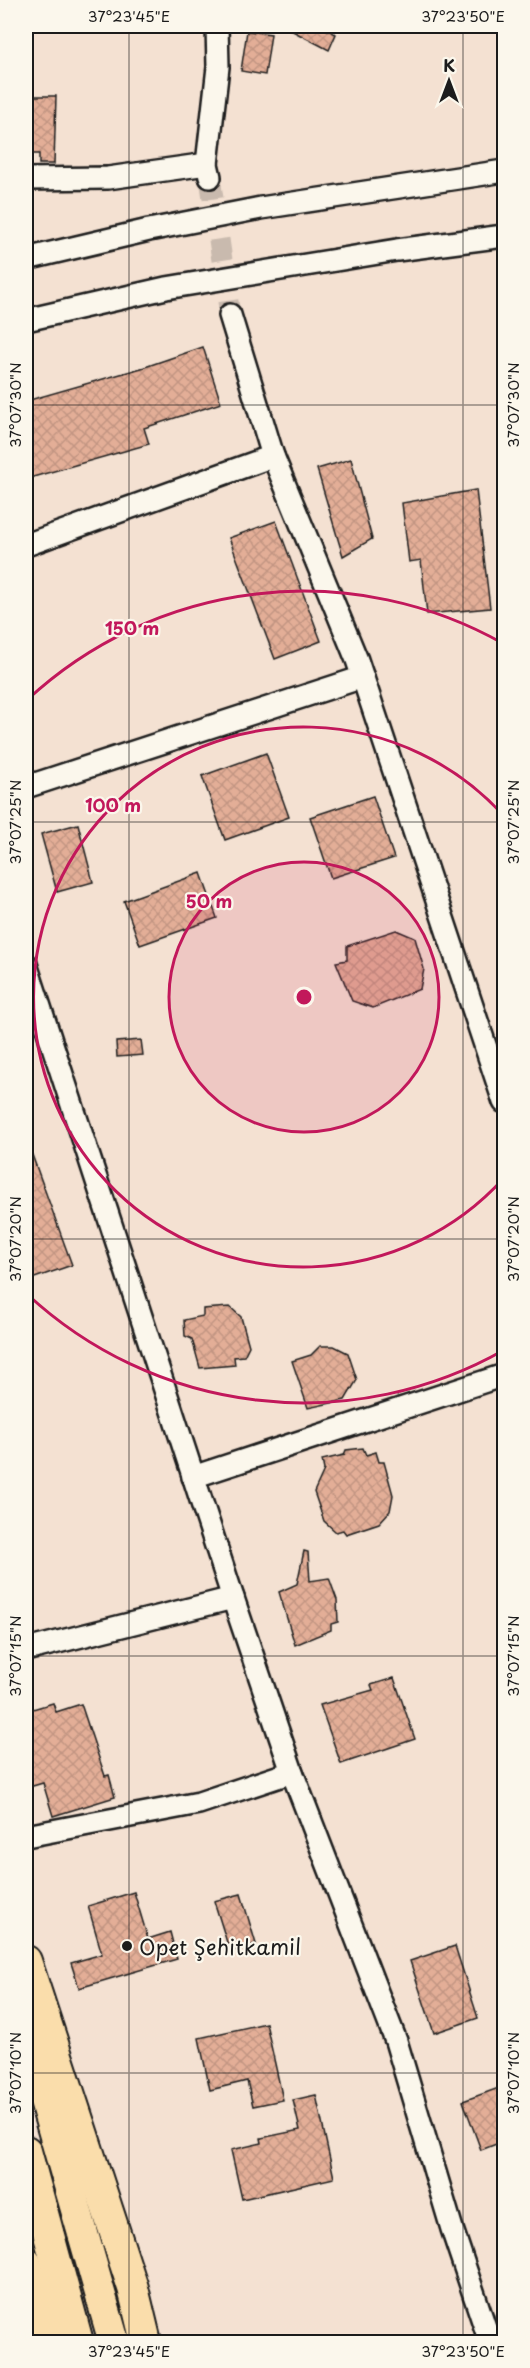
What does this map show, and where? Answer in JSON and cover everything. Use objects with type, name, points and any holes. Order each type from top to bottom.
[{"type":"highway","points":[[26,1961],[133,2288],[146,2343]]},
{"type":"highway","points":[[26,2035],[114,2343]]},
{"type":"highway","points":[[26,2151],[78,2343]]},
{"type":"highway","points":[[26,2263],[49,2343]]},
{"type":"street","points":[[26,179],[108,178],[208,171],[218,67],[218,26]]},
{"type":"street","points":[[26,259],[149,230],[261,208],[504,171]]},
{"type":"street","points":[[26,320],[189,284],[397,250],[504,236]]},
{"type":"street","points":[[230,315],[273,456],[363,677],[504,1102]]},
{"type":"street","points":[[26,545],[273,456]]},
{"type":"street","points":[[26,787],[363,677]]},
{"type":"street","points":[[26,964],[232,1598],[292,1772],[396,2041],[452,2229],[490,2343]]},
{"type":"street","points":[[193,1477],[504,1375]]},
{"type":"street","points":[[26,1650],[232,1598]]},
{"type":"street","points":[[26,1836],[199,1803],[292,1772]]},
{"type":"building","points":[[283,26],[319,26],[336,34],[329,50]]},
{"type":"building","points":[[247,31],[271,34],[265,75],[241,71]]},
{"type":"building","points":[[29,96],[56,96],[54,164],[39,164],[39,154],[28,154]]},
{"type":"building","points":[[203,347],[221,403],[144,428],[149,444],[26,479],[26,401],[145,367]]},
{"type":"building","points":[[351,459],[372,539],[343,556],[317,469]]},
{"type":"building","points":[[476,490],[490,608],[427,614],[421,560],[409,562],[402,503]]},
{"type":"building","points":[[276,521],[321,641],[275,659],[229,538]]},
{"type":"building","points":[[266,753],[289,817],[225,840],[202,776]]},
{"type":"building","points":[[373,796],[394,858],[331,878],[310,817]]},
{"type":"building","points":[[78,824],[93,882],[57,892],[41,834]]},
{"type":"building","points":[[201,873],[217,918],[140,945],[124,901]]},
{"type":"building","points":[[396,930],[415,938],[424,969],[420,989],[373,1008],[352,1001],[336,962],[347,960],[347,946]]},
{"type":"building","points":[[141,1040],[143,1055],[117,1057],[116,1042]]},
{"type":"building","points":[[26,1142],[72,1265],[26,1281]]},
{"type":"building","points":[[230,1307],[241,1317],[249,1346],[244,1356],[234,1357],[235,1365],[200,1368],[192,1339],[185,1336],[184,1320],[203,1316],[203,1309]]},
{"type":"building","points":[[320,1346],[334,1346],[348,1353],[357,1380],[345,1400],[308,1408],[292,1361],[311,1355]]},
{"type":"building","points":[[363,1448],[366,1455],[376,1452],[379,1462],[384,1462],[393,1495],[390,1511],[379,1523],[346,1534],[343,1530],[336,1532],[324,1521],[314,1492],[324,1470],[322,1460],[344,1455],[346,1450]]},
{"type":"building","points":[[304,1551],[308,1552],[310,1581],[329,1578],[337,1600],[338,1622],[331,1624],[331,1630],[295,1645],[279,1592],[297,1584]]},
{"type":"building","points":[[394,1678],[415,1739],[341,1764],[320,1705],[373,1690],[371,1685]]},
{"type":"building","points":[[53,1703],[56,1712],[81,1704],[105,1776],[109,1775],[115,1797],[53,1816],[43,1783],[26,1788],[26,1711]]},
{"type":"building","points":[[134,1892],[148,1939],[170,1932],[177,1959],[79,1988],[71,1963],[102,1954],[88,1906]]},
{"type":"building","points":[[241,1894],[256,1944],[230,1952],[214,1901]]},
{"type":"building","points":[[455,1946],[478,2018],[434,2033],[410,1961]]},
{"type":"building","points":[[266,2023],[283,2100],[253,2106],[247,2081],[210,2090],[199,2038]]},
{"type":"building","points":[[504,2086],[504,2141],[481,2150],[463,2101]]},
{"type":"building","points":[[316,2095],[334,2178],[242,2199],[231,2150],[262,2143],[261,2138],[300,2130],[293,2100]]},
{"type":"tunnel","points":[[210,178],[230,315]]},
{"type":"place","name":"Opet Şehitkamil","points":[[127,1946]]}]
